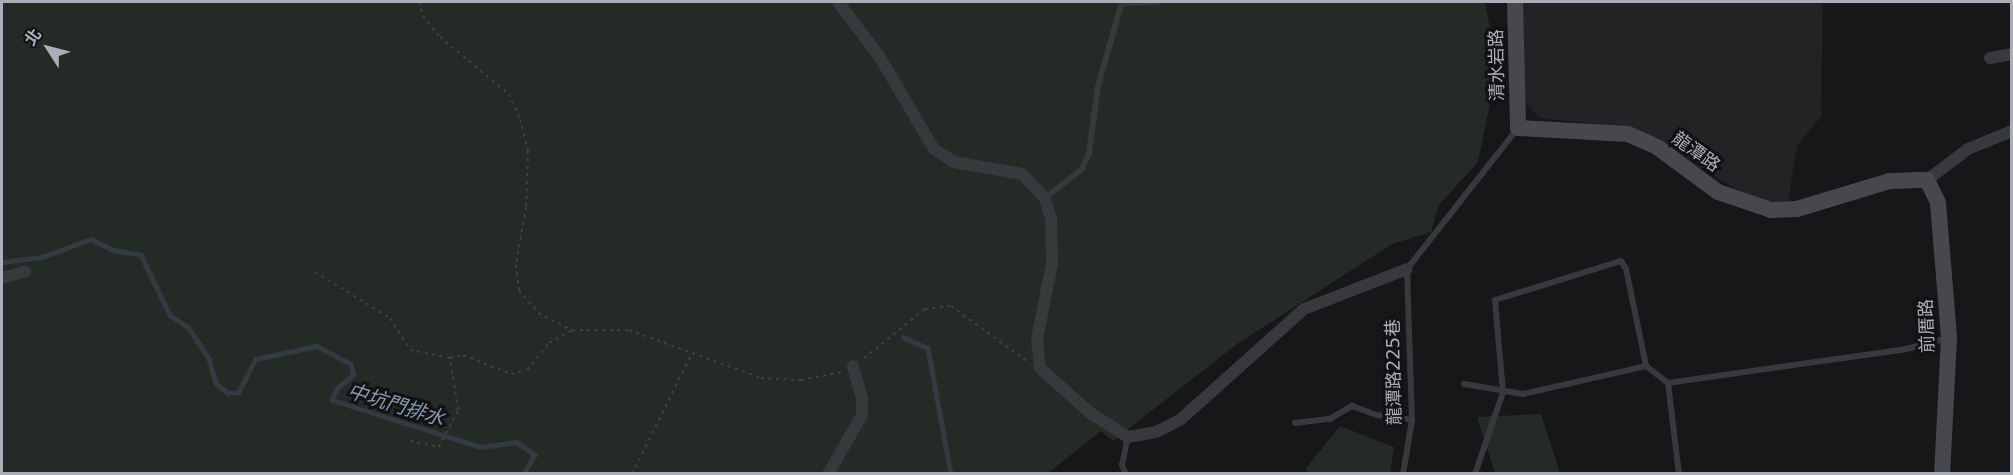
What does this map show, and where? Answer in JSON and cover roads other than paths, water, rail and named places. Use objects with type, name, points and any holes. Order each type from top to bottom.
[{"type":"street","points":[[838,2],[879,56],[934,148],[954,162],[1022,174],[1045,198],[1051,219],[1052,263],[1037,339],[1040,368],[1089,412],[1128,437],[1156,432],[1181,419],[1304,309],[1407,269]]},
{"type":"street","name":"清水岩路","points":[[1515,2],[1518,128]]},
{"type":"street","points":[[1990,58],[2012,54]]},
{"type":"street","name":"龍潭路","points":[[1518,128],[1628,134],[1657,147],[1718,192],[1771,210],[1797,209],[1890,181],[1927,180]]},
{"type":"street","points":[[1927,180],[1968,148],[2012,131]]},
{"type":"street","name":"前厝路","points":[[1927,180],[1938,203],[1949,338],[1942,474]]},
{"type":"street","points":[[2,278],[25,272]]},
{"type":"street","points":[[828,474],[862,414],[862,398],[854,366]]},
{"type":"lane","points":[[1045,198],[1082,169],[1089,153],[1098,86],[1123,2],[1158,2]]},
{"type":"lane","points":[[1407,269],[1518,128]]},
{"type":"lane","points":[[1475,474],[1503,392],[1495,300],[1621,261],[1626,269],[1646,366],[1668,383],[1680,474]]},
{"type":"lane","name":"龍潭路225巷","points":[[1403,474],[1412,420],[1407,269]]},
{"type":"lane","points":[[1668,383],[1906,349],[1949,338]]},
{"type":"lane","points":[[1464,384],[1523,394],[1567,387],[1646,366]]},
{"type":"lane","points":[[1295,423],[1330,419],[1352,406],[1377,415],[1412,420]]},
{"type":"lane","points":[[1126,474],[1122,465],[1128,437]]},
{"type":"waterway","name":"中坑門排水","points":[[2,262],[42,257],[91,239],[114,250],[141,255],[170,315],[189,328],[209,359],[216,383],[228,393],[238,393],[255,359],[317,346],[351,364],[354,375],[337,389],[332,400],[481,447],[517,442],[535,455],[524,474]]},
{"type":"waterway","points":[[903,337],[928,348],[951,474]]}]
